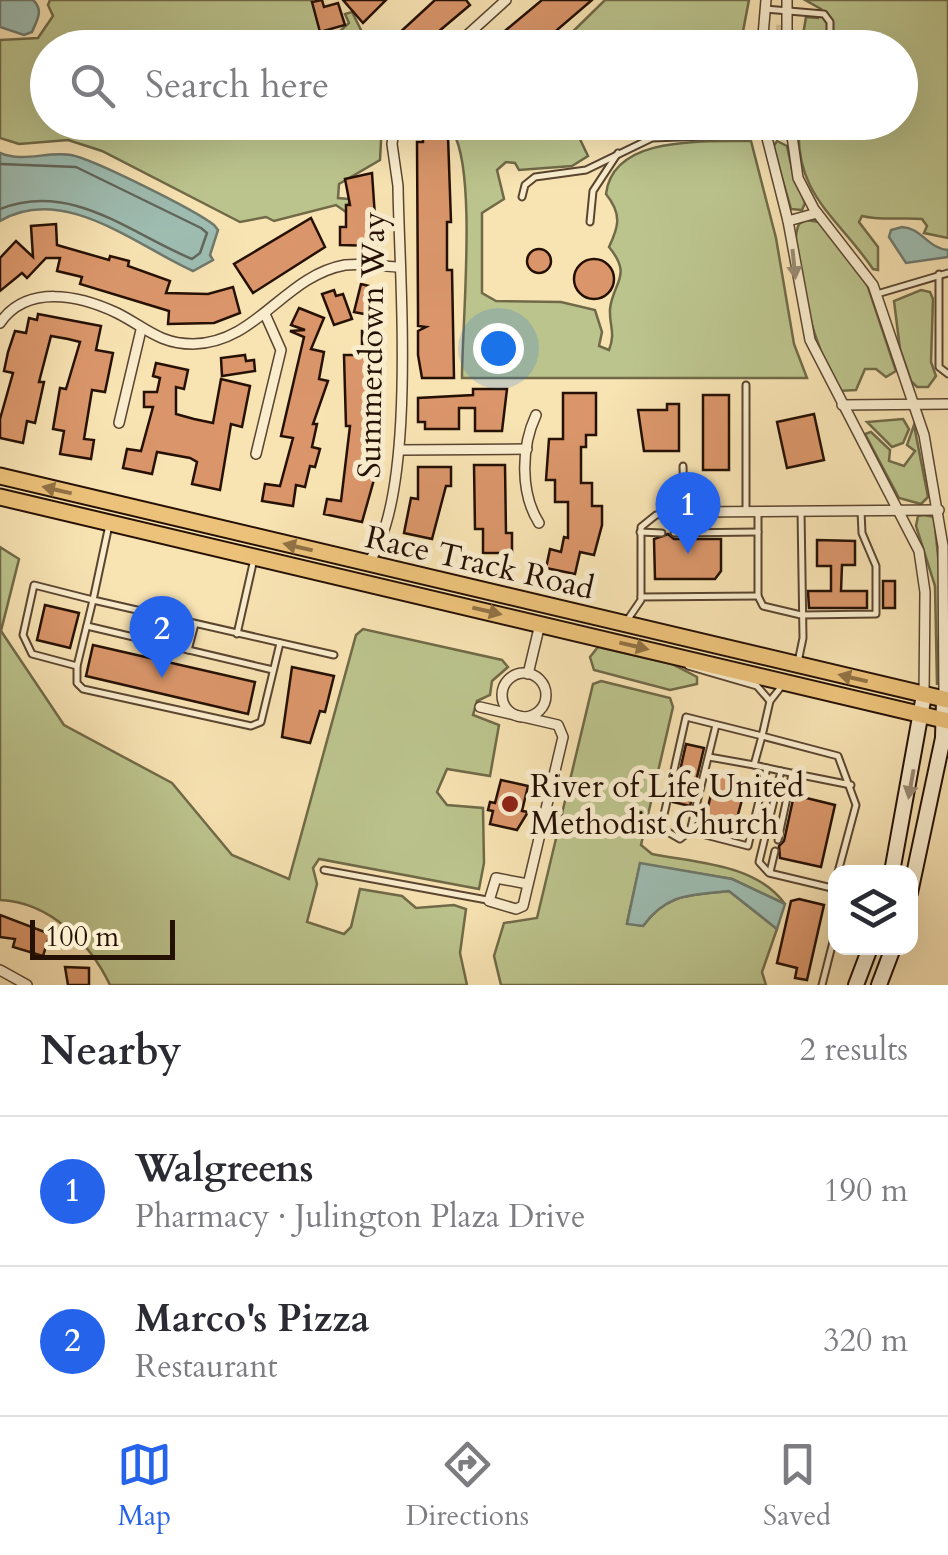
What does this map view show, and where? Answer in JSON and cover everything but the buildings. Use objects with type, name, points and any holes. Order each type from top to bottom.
[{"type":"main road","name":"Race Track Road","points":[[0,476],[946,700]]},
{"type":"main road","name":"Race Track Road","points":[[0,496],[946,720]]},
{"type":"main road","points":[[110,522],[114,503]]},
{"type":"main road","points":[[540,624],[544,605]]},
{"type":"street","points":[[473,30],[506,0]]},
{"type":"street","points":[[763,30],[765,5]]},
{"type":"street","points":[[780,30],[787,5]]},
{"type":"street","points":[[786,30],[787,5]]},
{"type":"street","name":"Summerdown Way","points":[[368,564],[381,536],[400,472],[398,186],[393,140]]},
{"type":"street","points":[[767,140],[788,221],[803,318],[818,363],[899,511],[922,565],[924,695],[893,865]]},
{"type":"street","points":[[792,140],[798,178],[817,214],[848,247],[877,294],[930,458],[939,510],[946,610],[946,720],[917,865]]},
{"type":"street","points":[[788,221],[817,214]]},
{"type":"street","points":[[0,323],[22,301],[44,295],[120,314],[141,330],[176,342],[226,340],[296,288],[346,266],[399,267]]},
{"type":"street","points":[[256,454],[282,350],[264,314]]},
{"type":"street","points":[[119,423],[141,330]]},
{"type":"street","points":[[842,405],[948,404]]},
{"type":"street","points":[[536,415],[527,436],[527,504],[538,523]]},
{"type":"street","points":[[400,450],[527,449]]},
{"type":"street","points":[[688,512],[939,510]]},
{"type":"street","points":[[528,674],[540,624]]},
{"type":"street","points":[[528,674],[542,684],[545,698],[536,714],[519,716],[505,708],[503,689],[514,676],[528,674]]},
{"type":"street","points":[[480,707],[558,725],[564,734],[528,884],[520,909],[493,904],[489,899],[496,878],[528,884]]},
{"type":"street","points":[[856,985],[867,955]]},
{"type":"street","points":[[879,985],[890,955]]},
{"type":"street","points":[[0,970],[26,985]]},
{"type":"lane","points":[[765,5],[787,5],[824,14],[830,30]]},
{"type":"lane","points":[[522,197],[526,185],[535,177],[586,170],[620,151],[658,140]]},
{"type":"lane","points":[[590,222],[593,190],[605,167],[620,151]]},
{"type":"lane","points":[[939,274],[939,367],[948,374]]},
{"type":"lane","points":[[877,294],[948,274]]},
{"type":"lane","points":[[939,302],[948,301]]},
{"type":"lane","points":[[939,323],[948,323]]},
{"type":"lane","points":[[939,345],[948,345]]},
{"type":"lane","points":[[746,385],[746,512]]},
{"type":"lane","points":[[683,466],[684,504],[701,532]]},
{"type":"lane","points":[[758,511],[758,596],[764,606],[801,614],[876,614],[876,566],[862,532],[861,511]]},
{"type":"lane","points":[[797,665],[803,638],[801,511]]},
{"type":"lane","points":[[624,624],[641,598],[640,532],[648,518],[688,512]]},
{"type":"lane","points":[[110,522],[77,666],[77,683],[83,688],[252,726],[261,722],[280,643]]},
{"type":"lane","points":[[640,532],[660,531]]},
{"type":"lane","points":[[674,531],[758,532]]},
{"type":"lane","points":[[237,634],[254,557]]},
{"type":"lane","points":[[77,666],[32,654],[22,636],[34,585],[334,655]]},
{"type":"lane","points":[[641,598],[758,596]]},
{"type":"lane","points":[[638,608],[647,630]]},
{"type":"lane","points":[[188,650],[194,624]]},
{"type":"lane","points":[[87,626],[273,670]]},
{"type":"lane","points":[[685,658],[693,670],[757,686],[770,700]]},
{"type":"lane","points":[[754,765],[770,700],[788,683]]},
{"type":"lane","points":[[716,725],[690,831],[680,839],[670,837],[660,828],[686,718],[716,725],[762,736],[838,756],[852,785],[856,805],[840,865]]},
{"type":"lane","points":[[709,756],[852,785]]},
{"type":"lane","points":[[748,846],[767,768]]},
{"type":"lane","points":[[781,771],[759,862],[769,873],[828,886]]},
{"type":"lane","points":[[778,840],[792,774]]},
{"type":"lane","points":[[690,831],[762,850]]},
{"type":"lane","points":[[769,873],[775,851]]},
{"type":"lane","points":[[324,870],[483,902],[489,899]]},
{"type":"lane","points":[[822,985],[830,955]]},
{"type":"green space","points":[[50,0],[312,0],[320,30],[43,30],[53,16]]},
{"type":"green space","points":[[605,0],[749,0],[743,30],[574,30]]},
{"type":"green space","points":[[805,0],[948,0],[948,238],[924,233],[927,226],[922,219],[862,216],[859,222],[878,247],[878,270],[873,269],[811,187],[803,169],[799,140],[918,140],[918,30],[804,30],[806,17],[818,18],[821,9]]},
{"type":"green space","points":[[352,12],[361,30],[341,30],[349,23],[345,14]]},
{"type":"green space","points":[[30,38],[30,140],[68,140],[19,144],[0,138],[0,40]]},
{"type":"green space","points":[[68,140],[381,140],[380,160],[339,184],[338,198],[350,199],[346,212],[336,205],[274,221],[266,217],[240,222],[102,151]]},
{"type":"green space","points":[[456,140],[580,140],[588,156],[572,166],[519,170],[515,163],[506,162],[497,170],[504,199],[482,213],[482,293],[496,301],[561,302],[595,310],[602,332],[599,346],[609,350],[610,309],[621,272],[609,247],[617,221],[615,208],[606,194],[612,175],[625,161],[665,145],[751,141],[776,238],[794,344],[807,378],[462,378],[467,250]]},
{"type":"green space","points":[[777,141],[787,146],[805,203],[802,210],[791,209],[773,147]]},
{"type":"green space","points":[[806,220],[819,222],[865,278],[896,371],[886,377],[876,369],[865,369],[856,390],[838,391],[807,308],[796,239],[799,224]]},
{"type":"green space","points":[[921,290],[930,292],[933,299],[931,362],[936,376],[928,387],[917,387],[911,381],[900,349],[894,301]]},
{"type":"green space","points":[[903,419],[909,429],[903,443],[892,447],[867,422]]},
{"type":"green space","points":[[914,425],[928,497],[921,504],[899,498],[865,434],[871,432],[890,450],[889,461],[904,466],[915,451],[907,445]]},
{"type":"green space","points":[[918,516],[934,517],[941,585],[937,685],[935,586],[916,526]]},
{"type":"green space","points":[[0,547],[19,559],[1,631],[64,725],[172,783],[232,855],[289,879],[356,635],[363,629],[502,660],[508,667],[492,681],[490,695],[477,701],[473,715],[499,725],[490,776],[447,769],[437,792],[447,805],[483,808],[484,863],[479,889],[319,859],[313,868],[317,884],[307,922],[344,934],[351,927],[360,889],[402,896],[416,908],[454,905],[466,909],[460,953],[467,985],[110,985],[80,940],[52,917],[35,908],[0,900]]},
{"type":"green space","points":[[598,647],[672,664],[697,677],[697,684],[670,690],[594,670],[590,657]]},
{"type":"green space","points":[[601,681],[670,698],[673,707],[641,845],[652,854],[742,873],[773,891],[785,904],[732,879],[640,864],[627,923],[643,926],[671,901],[729,891],[777,929],[762,972],[766,985],[501,985],[494,956],[504,923],[537,918],[593,684]]},
{"type":"water","points":[[0,0],[33,0],[36,4],[39,11],[30,33],[24,35],[0,27]]},
{"type":"water","points":[[0,153],[17,157],[71,155],[144,186],[214,225],[218,230],[210,255],[213,260],[193,271],[99,222],[49,209],[24,211],[0,221]]},
{"type":"water","points":[[902,227],[948,250],[948,257],[906,263],[889,237],[891,230]]},
{"type":"water","points":[[640,863],[732,879],[785,904],[777,929],[729,891],[671,901],[643,926],[627,924]]},
{"type":"tunnel","points":[[780,30],[781,25]]},
{"type":"place","name":"Walgreens","points":[[688,554]]},
{"type":"place","name":"Marco's Pizza","points":[[162,678]]},
{"type":"place","name":"River of Life United Methodist Church","points":[[510,804]]}]
